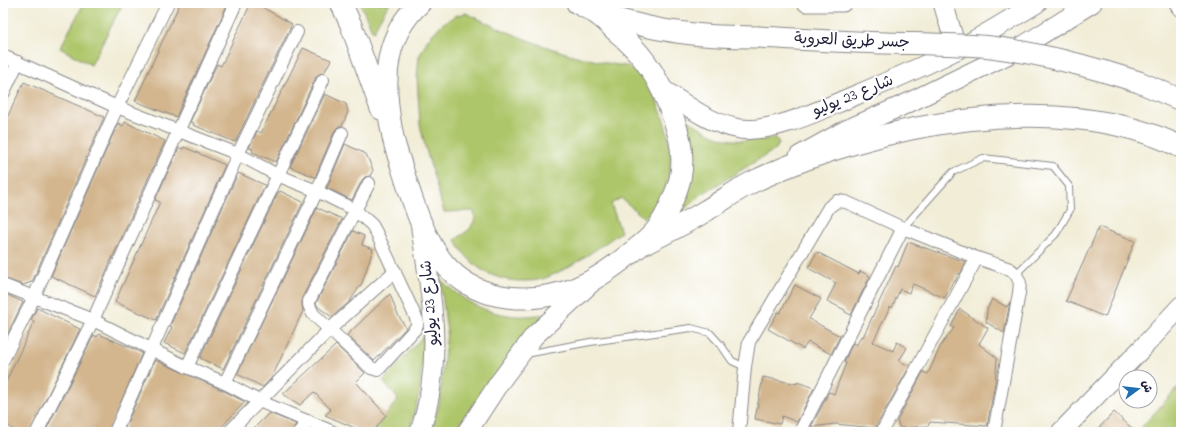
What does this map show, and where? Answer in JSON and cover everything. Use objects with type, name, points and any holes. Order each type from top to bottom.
[{"type":"highway","points":[[341,3],[353,31],[394,144],[420,221],[439,258],[447,268],[466,283],[487,294],[514,298],[528,298],[556,294],[578,287],[619,262],[657,229],[671,203],[680,178],[682,152],[677,127],[662,89],[648,62],[638,50],[598,14],[577,3]]},
{"type":"highway","points":[[394,144],[386,84],[388,62],[396,37],[402,25],[410,13],[420,3]]},
{"type":"highway","name":"جسر طريق العروبة","points":[[598,14],[636,25],[676,32],[716,36],[949,44],[991,48],[1066,60],[1139,82],[1181,100]]},
{"type":"highway","points":[[639,246],[685,224],[757,179],[782,168],[838,147],[866,139],[956,121],[1017,116],[1068,118],[1133,129],[1181,147]]},
{"type":"main road","points":[[806,3],[844,3]]},
{"type":"main road","points":[[943,3],[957,50]]},
{"type":"main road","name":"شارع 23 يوليو","points":[[662,89],[695,112],[717,123],[741,129],[764,128],[794,120],[904,75],[957,50],[1037,3]]},
{"type":"main road","name":"شارع 23 يوليو","points":[[782,168],[803,154],[839,134],[908,103],[1013,52],[1092,3]]},
{"type":"main road","name":"شارع 23 يوليو","points":[[420,221],[434,325],[435,360],[431,390],[420,432]]},
{"type":"main road","points":[[467,432],[499,383],[534,336],[599,275]]},
{"type":"main road","points":[[1060,432],[1147,344],[1181,306]]},
{"type":"street","points":[[3,360],[34,297],[117,107],[168,3]]},
{"type":"street","points":[[37,432],[93,320],[236,3]]},
{"type":"street","points":[[115,432],[238,154],[298,32]]},
{"type":"street","points":[[3,56],[117,107],[238,154],[277,175],[317,191],[355,210],[372,225],[416,316],[417,325],[415,329],[380,368],[374,370],[313,314],[308,305],[355,210],[369,184]]},
{"type":"street","points":[[3,94],[18,62]]},
{"type":"street","points":[[187,367],[322,80]]},
{"type":"street","points":[[226,383],[317,191],[342,133]]},
{"type":"street","points":[[739,432],[744,367],[749,342],[829,207],[837,201],[846,202],[903,228],[977,258],[1010,269],[1016,274],[1020,283],[1019,293],[994,432]]},
{"type":"street","points":[[800,432],[903,228]]},
{"type":"street","points":[[882,432],[977,258]]},
{"type":"street","points":[[229,432],[330,329],[395,271]]},
{"type":"street","points":[[3,285],[93,320],[187,367],[226,383],[259,401],[310,421],[333,432]]},
{"type":"street","points":[[299,432],[310,421]]},
{"type":"lane","points":[[903,228],[954,172],[983,158],[1053,166],[1069,186],[1070,210],[1056,234],[1016,274]]},
{"type":"lane","points":[[519,356],[590,342],[691,328],[710,333],[721,345],[732,361],[744,367]]},
{"type":"green space","points":[[84,3],[123,3],[91,65],[60,48]]},
{"type":"green space","points":[[360,3],[390,3],[374,31],[372,30]]},
{"type":"green space","points":[[466,13],[552,49],[597,61],[643,68],[661,111],[669,140],[670,170],[660,199],[644,218],[621,198],[611,204],[621,232],[558,273],[545,278],[526,281],[507,280],[489,274],[481,269],[467,257],[455,240],[470,229],[475,219],[474,211],[444,212],[420,124],[417,78],[419,57],[428,39],[442,24],[455,16]]},
{"type":"green space","points":[[686,119],[710,133],[725,139],[762,140],[776,138],[779,143],[776,149],[702,194],[682,211],[679,211],[692,170],[693,151]]},
{"type":"green space","points":[[440,279],[465,300],[483,309],[519,316],[546,314],[472,410],[457,432],[431,432],[439,404],[447,332]]},
{"type":"green space","points":[[424,335],[419,395],[409,432],[373,432],[398,399],[383,381]]},
{"type":"green space","points":[[1181,384],[1181,432],[1137,432]]},
{"type":"building","points":[[180,3],[228,3],[176,117],[135,101]]},
{"type":"building","points":[[251,3],[255,3],[292,24],[235,142],[193,125],[194,123],[190,122],[217,64],[221,66]]},
{"type":"building","points":[[303,48],[331,60],[324,73],[319,74],[316,77],[276,162],[252,152],[253,149],[249,148],[257,131],[261,133]]},
{"type":"building","points":[[24,82],[104,117],[32,282],[23,285],[3,278],[3,126]]},
{"type":"building","points":[[325,94],[346,104],[348,112],[342,126],[335,130],[315,177],[290,167]]},
{"type":"building","points":[[125,122],[165,141],[95,296],[51,276],[118,123],[123,126]]},
{"type":"building","points":[[345,144],[366,154],[373,170],[370,176],[365,177],[362,180],[352,200],[327,188]]},
{"type":"building","points":[[184,147],[225,165],[156,320],[115,302],[160,202],[155,200],[179,148],[183,149]]},
{"type":"building","points":[[238,173],[265,185],[185,353],[164,343],[172,327],[170,326]]},
{"type":"building","points":[[280,191],[303,202],[223,369],[200,358],[278,192]]},
{"type":"building","points":[[317,208],[342,219],[302,298],[303,311],[272,377],[263,387],[237,374]]},
{"type":"building","points":[[1099,227],[1135,241],[1105,317],[1066,301]]},
{"type":"building","points":[[353,231],[364,236],[362,245],[373,249],[362,283],[350,301],[332,317],[318,307],[316,303]]},
{"type":"building","points":[[908,242],[966,262],[960,274],[958,274],[955,282],[953,281],[945,298],[913,284],[909,293],[900,289],[892,308],[890,307],[873,342],[893,351],[897,342],[907,348],[899,361],[910,366],[875,428],[835,424],[811,427],[829,392],[834,394],[846,363],[844,362],[853,343],[857,345],[861,336],[863,337],[896,266],[898,267]]},
{"type":"building","points":[[817,252],[859,274],[860,271],[870,276],[851,315],[845,312],[845,310],[827,301],[836,283],[808,268]]},
{"type":"building","points":[[795,285],[821,299],[809,319],[840,336],[831,354],[808,342],[803,349],[768,329],[778,312],[780,313]]},
{"type":"building","points":[[3,293],[23,302],[3,343]]},
{"type":"building","points":[[390,294],[397,313],[406,328],[374,361],[347,335]]},
{"type":"building","points":[[992,299],[1007,307],[1010,302],[1004,333],[986,322],[987,310]]},
{"type":"building","points":[[37,308],[80,329],[30,432],[15,432],[3,420],[3,388],[34,322],[31,320]]},
{"type":"building","points":[[960,309],[988,328],[979,344],[997,358],[995,383],[987,426],[930,422],[928,426],[900,428],[897,421],[923,372],[928,374],[941,345],[954,328],[951,326]]},
{"type":"building","points":[[99,334],[142,353],[108,432],[45,432],[94,335],[97,337]]},
{"type":"building","points":[[336,345],[365,373],[356,382],[386,415],[374,431],[364,432],[325,415],[331,410],[314,392],[300,405],[283,394]]},
{"type":"building","points":[[155,360],[245,402],[217,432],[123,432]]},
{"type":"building","points":[[763,377],[797,384],[797,382],[814,388],[797,422],[782,416],[780,424],[755,419]]},
{"type":"building","points":[[1114,412],[1136,432],[1095,432]]},
{"type":"building","points":[[269,413],[296,424],[292,432],[250,432]]}]
